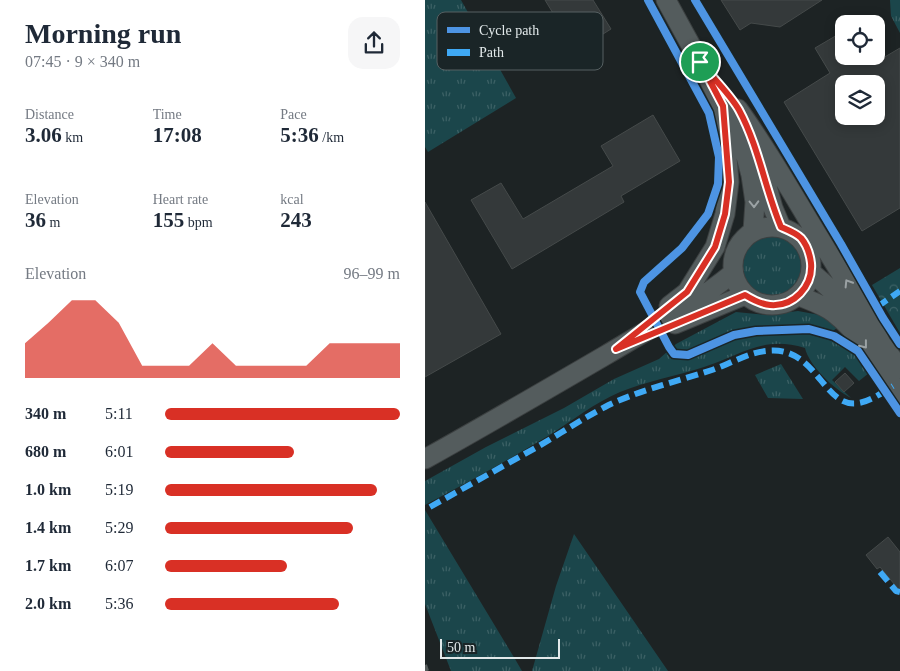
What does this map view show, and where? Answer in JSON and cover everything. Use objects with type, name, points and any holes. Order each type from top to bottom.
[{"type":"main road","points":[[666,0],[700,62],[731,107],[756,149],[773,208],[781,227]]},
{"type":"main road","points":[[731,107],[751,175],[755,202],[753,231]]},
{"type":"main road","points":[[731,107],[763,144],[862,306],[880,341]]},
{"type":"main road","points":[[616,349],[687,292],[715,247],[725,214],[729,182],[731,107]]},
{"type":"main road","points":[[767,226],[781,227],[801,238],[810,254],[812,273],[808,285],[799,296],[787,303],[771,306],[757,302],[745,295],[733,273],[733,258],[737,247],[745,236],[767,226]]},
{"type":"main road","points":[[425,459],[616,349],[707,294],[733,273]]},
{"type":"main road","points":[[812,273],[829,287],[880,341],[900,369]]},
{"type":"main road","points":[[616,349],[745,295]]},
{"type":"main road","points":[[799,296],[834,313],[849,327],[865,345],[900,396]]},
{"type":"green space","points":[[425,0],[461,0],[468,12],[437,12],[437,70],[500,70],[516,98],[428,152],[425,147]]},
{"type":"green space","points":[[890,0],[900,0],[900,33],[891,16]]},
{"type":"green space","points":[[772,235],[784,237],[794,244],[801,254],[803,266],[801,278],[794,288],[784,295],[772,297],[760,295],[750,288],[743,278],[741,266],[743,254],[750,244],[760,237]]},
{"type":"green space","points":[[900,268],[900,333],[872,285]]},
{"type":"green space","points":[[798,311],[825,316],[837,328],[824,337],[854,353],[869,373],[859,381],[845,367],[832,380],[851,398],[823,377],[807,355],[805,348],[777,344],[753,348],[704,367],[630,388],[610,396],[533,445],[425,505],[425,481],[486,447],[564,408],[614,379],[659,359],[676,344],[736,312],[766,315]]},
{"type":"green space","points":[[781,364],[803,399],[768,398],[755,375]]},
{"type":"green space","points":[[425,510],[522,671],[451,671],[425,604]]},
{"type":"green space","points":[[574,534],[668,671],[532,671],[556,586]]},
{"type":"building","points":[[545,0],[593,0],[600,12],[552,12]]},
{"type":"building","points":[[721,0],[822,0],[780,27],[751,23],[740,30]]},
{"type":"building","points":[[603,16],[611,29],[603,34]]},
{"type":"building","points":[[835,36],[835,65],[885,65],[885,57],[900,48],[900,208],[862,231],[784,102],[830,73],[815,48]]},
{"type":"building","points":[[653,115],[680,161],[621,196],[624,202],[512,269],[471,200],[501,183],[523,219],[613,166],[601,146]]},
{"type":"building","points":[[425,202],[501,334],[425,377]]},
{"type":"building","points":[[845,373],[854,383],[844,392],[835,382]]},
{"type":"building","points":[[888,537],[900,552],[900,591],[880,567],[877,569],[866,555]]},
{"type":"railway","points":[[425,665],[427,671]]},
{"type":"marked path","points":[[877,307],[900,291]]},
{"type":"marked path","points":[[430,507],[617,401],[712,370],[759,352],[783,352],[797,357],[808,366],[836,397],[847,402],[863,402],[893,386]]},
{"type":"marked path","points":[[880,572],[896,591],[900,592]]},
{"type":"cycle path","points":[[648,0],[709,113],[719,157],[718,184],[708,214],[682,248],[644,282],[640,292],[669,347],[674,354],[688,355],[734,335],[756,331],[809,329],[834,336],[858,351],[900,413]]},
{"type":"cycle path","points":[[695,0],[900,344]]},
{"type":"route","points":[[700,62],[738,109],[756,149],[773,208],[781,227],[801,238],[810,254],[812,273],[808,285],[799,296],[787,303],[771,306],[757,302],[745,295],[616,349],[687,292],[715,247],[725,214],[729,182],[723,106],[700,62]]}]
